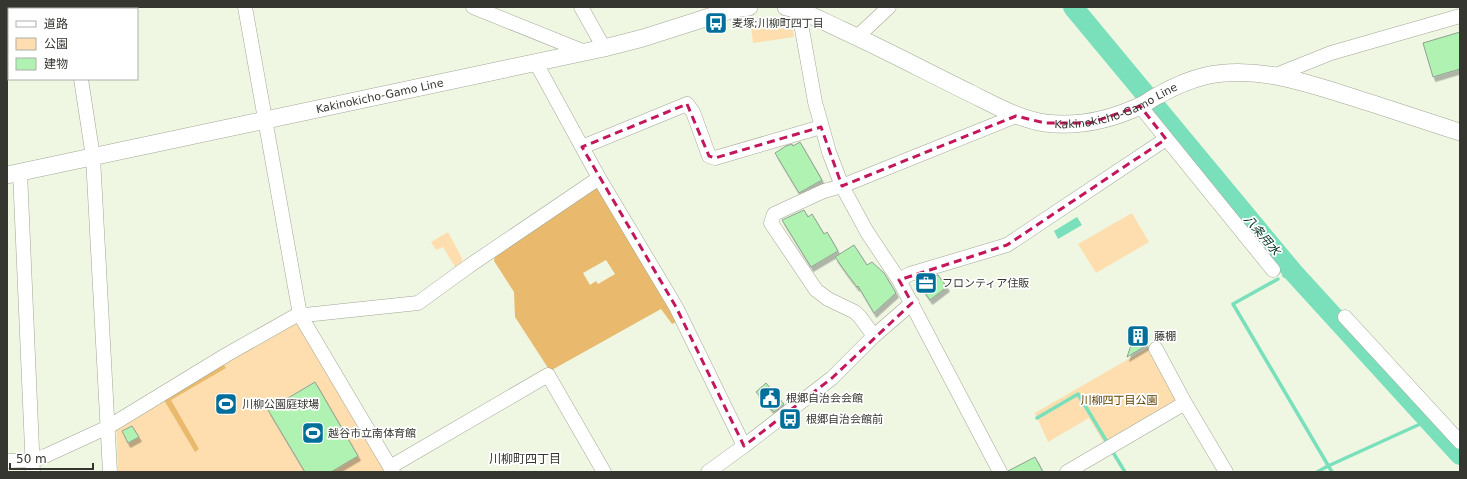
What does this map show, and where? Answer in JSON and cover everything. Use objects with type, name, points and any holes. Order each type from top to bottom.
[{"type":"main road","name":"Kakinokicho-Gamo Line","points":[[14,174],[604,48],[643,38],[734,9],[749,7]]},
{"type":"main road","name":"Kakinokicho-Gamo Line","points":[[794,8],[857,37],[1016,116],[1045,123],[1090,123],[1108,118],[1142,104],[1186,82],[1205,76],[1226,72],[1243,72],[1276,75],[1460,132]]},
{"type":"street","points":[[245,7],[300,315],[391,470],[548,375],[604,472]]},
{"type":"street","points":[[473,7],[585,52]]},
{"type":"street","points":[[581,7],[604,48]]},
{"type":"street","points":[[857,37],[889,7]]},
{"type":"street","points":[[794,8],[821,127],[842,186],[867,232],[899,280],[912,303],[1000,472]]},
{"type":"street","points":[[1276,75],[1331,53],[1460,16]]},
{"type":"street","points":[[536,63],[599,178],[676,307],[744,446]]},
{"type":"street","points":[[81,80],[93,157],[110,472]]},
{"type":"street","points":[[582,147],[687,104],[693,112],[709,156],[715,158],[821,127]]},
{"type":"street","points":[[1142,104],[1166,139],[1273,270]]},
{"type":"street","points":[[874,336],[855,312],[828,299],[816,290],[771,223],[774,214],[824,191],[842,186],[1016,116]]},
{"type":"street","points":[[899,280],[910,274],[1007,245],[1166,139]]},
{"type":"street","points":[[14,174],[33,466]]},
{"type":"street","points":[[33,466],[45,456],[108,427],[226,355],[295,316],[418,303],[469,266],[599,178]]},
{"type":"street","points":[[708,472],[832,378],[874,336],[912,303]]},
{"type":"street","points":[[1345,317],[1460,442]]},
{"type":"street","points":[[1156,349],[1185,403],[1226,472]]},
{"type":"street","points":[[1067,472],[1185,403]]},
{"type":"street","points":[[7,461],[33,466]]},
{"type":"highlighted area","points":[[687,104],[709,156],[715,158],[821,127],[842,186],[1016,116],[1045,123],[1090,123],[1140,106],[1166,139],[1007,245],[899,280],[912,303],[832,378],[744,446],[676,307],[582,147]]},
{"type":"green space","points":[[785,19],[792,23],[794,37],[753,43],[750,20]]},
{"type":"green space","points":[[1132,213],[1149,242],[1096,273],[1078,244]]},
{"type":"green space","points":[[448,232],[462,258],[461,270],[458,272],[443,247],[436,250],[431,242]]},
{"type":"green space","points":[[296,319],[393,472],[118,472],[116,424]]},
{"type":"green space","name":"川柳四丁目公園","points":[[1151,346],[1178,399],[1104,443],[1089,418],[1048,442],[1035,413]]},
{"type":"shaded area","points":[[598,185],[679,321],[672,324],[661,309],[550,371],[515,317],[514,292],[494,261],[495,253]],"holes":[[[606,260],[615,274],[598,284],[596,281],[590,285],[583,273]]]},
{"type":"shaded area","points":[[1077,217],[1082,225],[1058,239],[1054,231]]},
{"type":"shaded area","points":[[224,365],[226,368],[171,400],[199,449],[195,452],[164,400]]},
{"type":"building","points":[[1460,32],[1460,69],[1433,77],[1423,43]]},
{"type":"building","points":[[800,142],[822,180],[799,193],[775,153],[786,146],[792,144],[793,146]]},
{"type":"building","points":[[804,210],[808,217],[812,214],[824,234],[827,232],[838,251],[811,267],[782,220]]},
{"type":"building","points":[[854,245],[867,265],[872,262],[884,273],[896,293],[874,313],[858,286],[857,287],[835,257]]},
{"type":"building","points":[[938,275],[947,287],[930,300],[917,281]]},
{"type":"building","name":"藤棚","points":[[1137,327],[1147,345],[1127,357]]},
{"type":"building","name":"越谷市立南体育館","points":[[315,382],[358,456],[331,472],[305,472],[268,410]]},
{"type":"building","name":"根郷自治会会館","points":[[766,383],[784,404],[774,412],[756,392]]},
{"type":"building","points":[[132,426],[139,437],[128,443],[122,431]]},
{"type":"building","points":[[1035,457],[1043,472],[1008,472],[1008,471]]},
{"type":"waterway","name":"八条用水","points":[[1073,7],[1293,272],[1460,455]]},
{"type":"waterway","points":[[1284,276],[1293,272]]},
{"type":"waterway","points":[[1278,279],[1233,304],[1332,472]]},
{"type":"waterway","points":[[1037,418],[1078,394],[1107,442]]},
{"type":"waterway","points":[[1317,472],[1429,420]]},
{"type":"waterway","points":[[1114,454],[1125,472]]},
{"type":"place","name":"麦塚;川柳町四丁目","points":[[716,23]]},
{"type":"place","name":"フロンティア住販","points":[[926,283]]},
{"type":"place","name":"藤棚","points":[[1138,336]]},
{"type":"place","name":"根郷自治会会館","points":[[770,398]]},
{"type":"place","name":"川柳公園庭球場","points":[[226,404]]},
{"type":"place","name":"根郷自治会館前","points":[[790,419]]},
{"type":"place","name":"越谷市立南体育館","points":[[313,433]]},
{"type":"district","name":"川柳町四丁目","points":[[525,459]]}]
